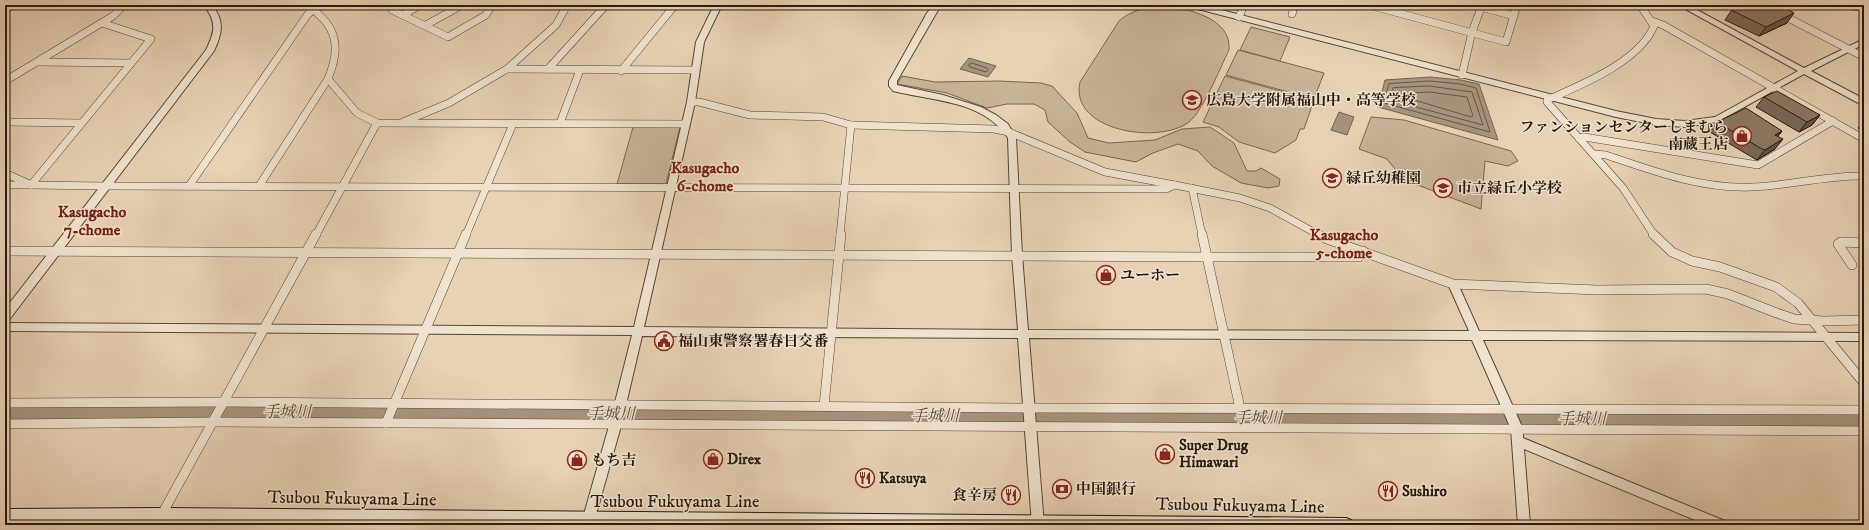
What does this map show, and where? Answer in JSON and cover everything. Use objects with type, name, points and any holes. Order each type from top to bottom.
[{"type":"main road","name":"Tsubou Fukuyama Line","points":[[5,516],[159,520],[1346,525]]},
{"type":"street","points":[[5,81],[113,16],[124,5]]},
{"type":"street","points":[[5,317],[210,51],[218,28],[216,14],[208,5]]},
{"type":"street","points":[[188,186],[312,8],[320,5]]},
{"type":"street","points":[[392,5],[392,10],[426,25],[448,37],[486,15],[492,5]]},
{"type":"street","points":[[403,15],[420,5]]},
{"type":"street","points":[[426,25],[462,5]]},
{"type":"street","points":[[397,124],[449,103],[507,69],[556,25],[567,5]]},
{"type":"street","points":[[548,69],[606,5]]},
{"type":"street","points":[[621,71],[675,5]]},
{"type":"street","points":[[587,522],[616,424],[638,332],[691,102],[700,42],[718,5]]},
{"type":"street","points":[[937,5],[900,67],[893,81],[893,86],[896,89],[938,97],[976,108],[1004,126],[1012,138],[1017,255],[1038,524]]},
{"type":"street","points":[[1193,5],[1553,98],[1656,122],[1685,124],[1717,119],[1804,71],[1864,41]]},
{"type":"street","points":[[1239,17],[1244,5]]},
{"type":"street","points":[[1292,14],[1295,5]]},
{"type":"street","points":[[1369,5],[1506,42],[1517,5]]},
{"type":"street","points":[[1473,5],[1514,16]]},
{"type":"street","points":[[1640,5],[1652,21],[1653,31],[1636,48],[1613,66],[1587,82],[1546,101],[1623,188],[1655,236],[1672,252],[1692,261],[1720,267],[1776,287],[1798,303],[1812,322],[1827,337],[1864,382]]},
{"type":"street","points":[[1682,5],[1864,103]]},
{"type":"street","points":[[1763,5],[1864,57]]},
{"type":"street","points":[[1836,5],[1864,7]]},
{"type":"street","points":[[1462,75],[1472,32],[1481,6]]},
{"type":"street","points":[[259,186],[328,79],[335,63],[334,34],[324,20],[312,8]]},
{"type":"street","points":[[1652,21],[1663,25],[1864,139]]},
{"type":"street","points":[[31,185],[150,39],[102,23]]},
{"type":"street","points":[[38,62],[131,63]]},
{"type":"street","points":[[507,69],[621,71],[695,70]]},
{"type":"street","points":[[560,123],[580,70]]},
{"type":"street","points":[[328,79],[358,113],[377,123],[686,124]]},
{"type":"street","points":[[691,102],[699,102],[750,115],[823,117],[851,125],[974,127],[1009,132],[1105,172],[1240,198],[1270,208],[1287,216],[1312,233],[1452,284],[1463,286],[1597,290],[1706,290],[1724,292],[1748,300],[1786,316],[1812,322],[1864,320]]},
{"type":"street","points":[[1579,138],[1584,137],[1758,165],[1833,121]]},
{"type":"street","points":[[5,122],[81,123]]},
{"type":"street","points":[[159,520],[377,123]]},
{"type":"street","points":[[387,422],[513,124]]},
{"type":"street","points":[[824,406],[851,125]]},
{"type":"street","points":[[1594,154],[1606,154],[1679,179],[1739,187],[1774,185],[1830,177],[1864,176]]},
{"type":"street","points":[[5,173],[31,185]]},
{"type":"street","points":[[5,185],[1166,189],[1175,185]]},
{"type":"street","points":[[1192,188],[1240,408]]},
{"type":"street","points":[[1852,265],[1838,244],[1841,242],[1864,243]]},
{"type":"street","points":[[5,251],[1360,257],[1363,251]]},
{"type":"street","points":[[1452,284],[1510,412],[1517,432],[1524,525]]},
{"type":"street","points":[[5,327],[638,332],[1864,337]]},
{"type":"street","points":[[5,403],[619,407],[824,406],[1029,418],[1517,432],[1864,431]]},
{"type":"street","points":[[5,424],[214,421],[616,424],[1029,418],[1240,408],[1510,412],[1864,410]]},
{"type":"street","points":[[1517,432],[1720,525]]},
{"type":"shaded area","points":[[1163,6],[1184,9],[1206,17],[1216,23],[1223,30],[1228,39],[1229,50],[1200,109],[1189,122],[1175,129],[1158,132],[1138,132],[1119,129],[1102,122],[1088,112],[1080,99],[1080,82],[1119,21],[1129,14],[1140,10]]},
{"type":"shaded area","points":[[1251,27],[1290,37],[1280,61],[1240,50]]},
{"type":"shaded area","points":[[1238,50],[1324,73],[1314,99],[1226,75]]},
{"type":"shaded area","points":[[902,76],[935,82],[999,81],[1041,83],[1052,86],[1077,113],[1088,138],[1109,143],[1155,140],[1182,129],[1210,127],[1234,143],[1247,171],[1256,171],[1261,168],[1280,179],[1279,186],[1268,188],[1241,183],[1212,166],[1198,151],[1178,144],[1153,153],[1136,162],[1085,152],[1070,142],[1048,122],[1045,110],[1034,104],[1007,104],[987,108],[947,93],[897,84]]},
{"type":"shaded area","points":[[1225,76],[1314,100],[1304,129],[1300,129],[1296,140],[1275,153],[1239,142],[1219,127],[1203,122]]},
{"type":"shaded area","points":[[1371,117],[1404,120],[1511,151],[1518,161],[1508,166],[1485,161],[1481,209],[1391,175],[1395,169],[1387,159],[1359,149]]},
{"type":"shaded area","points":[[633,127],[680,127],[666,184],[617,184]]},
{"type":"water","points":[[969,58],[996,66],[988,77],[960,69]]},
{"type":"water","points":[[1430,77],[1461,80],[1479,84],[1498,140],[1378,107],[1385,80]]},
{"type":"water","points":[[1339,112],[1354,117],[1347,135],[1331,130]]},
{"type":"building","points":[[1742,5],[1780,5],[1794,13],[1766,27],[1731,10]]},
{"type":"building","points":[[1777,91],[1820,115],[1807,122],[1764,97]]},
{"type":"building","points":[[1746,108],[1782,131],[1775,135],[1783,139],[1765,150],[1717,122]]},
{"type":"waterway","name":"手城川","points":[[5,412],[227,411],[500,414],[1864,420]]},
{"type":"place","name":"広島大学附属福山中・高等学校","points":[[1192,100]]},
{"type":"place","name":"ファンションセンターしまむら 南蔵王店","points":[[1742,136]]},
{"type":"place","name":"緑丘幼稚園","points":[[1332,178]]},
{"type":"place","name":"市立緑丘小学校","points":[[1443,188]]},
{"type":"place","name":"ユーホー","points":[[1106,275]]},
{"type":"place","name":"福山東警察署春日交番","points":[[664,341]]},
{"type":"place","name":"Super Drug Himawari","points":[[1165,454]]},
{"type":"place","name":"Direx","points":[[713,459]]},
{"type":"place","name":"もち吉","points":[[577,460]]},
{"type":"place","name":"Katsuya","points":[[865,478]]},
{"type":"place","name":"中国銀行","points":[[1062,489]]},
{"type":"place","name":"Sushiro","points":[[1388,491]]},
{"type":"place","name":"食辛房","points":[[1011,495]]},
{"type":"district","name":"Kasugacho 6-chome","points":[[705,176]]},
{"type":"district","name":"Kasugacho 7-chome","points":[[92,220]]},
{"type":"district","name":"Kasugacho 5-chome","points":[[1344,243]]}]
